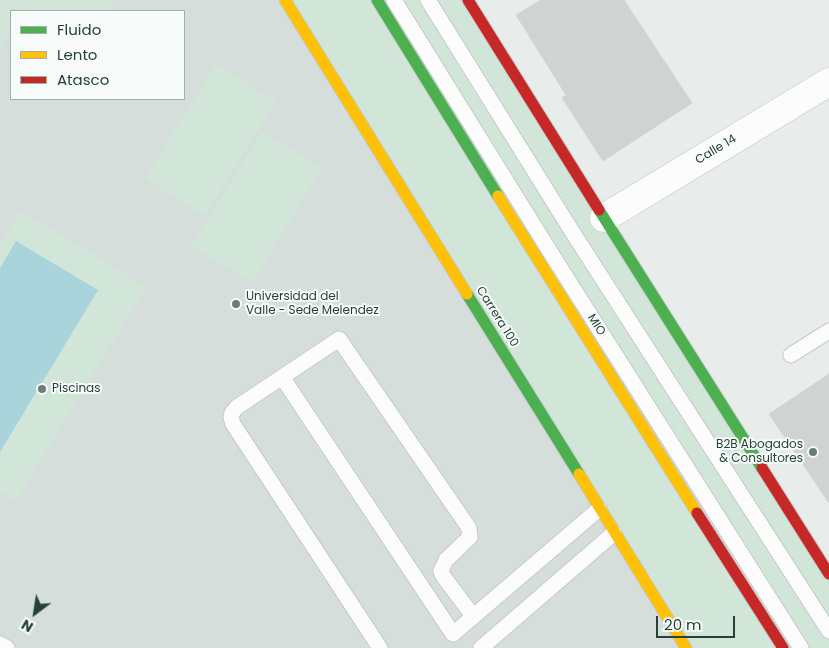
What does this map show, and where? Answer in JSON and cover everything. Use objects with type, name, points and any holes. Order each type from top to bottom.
[{"type":"main road","name":"Carrera 100","points":[[285,0],[686,648]]},
{"type":"main road","points":[[377,0],[536,258],[783,648]]},
{"type":"main road","points":[[468,0],[604,218],[826,563]]},
{"type":"street","name":"Calle 14","points":[[604,218],[829,82]]},
{"type":"lane","name":"MIO","points":[[394,0],[548,250],[802,648]]},
{"type":"lane","points":[[428,0],[573,233],[829,631]]},
{"type":"lane","points":[[791,355],[829,331]]},
{"type":"lane","points":[[380,648],[233,424],[231,417],[237,407],[339,339],[469,528],[470,538],[446,560],[441,571],[472,616]]},
{"type":"lane","points":[[282,377],[453,634],[600,509]]},
{"type":"lane","points":[[481,648],[614,533]]},
{"type":"lane","points":[[0,644],[7,648]]},
{"type":"shaded area","name":"Universidad del Valle - Sede Melendez","points":[[0,0],[285,0],[686,648],[0,648]]},
{"type":"green space","points":[[0,0],[30,0],[24,10],[10,10],[10,32],[0,48]]},
{"type":"green space","points":[[33,0],[116,0],[110,10],[27,10]]},
{"type":"green space","points":[[285,0],[468,0],[829,574],[829,648],[686,648]]},
{"type":"green space","points":[[216,64],[276,101],[205,216],[145,179]]},
{"type":"green space","points":[[262,131],[322,168],[252,283],[191,246]]},
{"type":"green space","name":"Piscinas","points":[[21,211],[146,287],[16,501],[0,491],[0,246]]},
{"type":"water","points":[[16,241],[98,290],[0,452],[0,268]]},
{"type":"building","points":[[541,0],[624,0],[692,103],[603,161],[562,98],[566,95],[516,15]]},
{"type":"building","points":[[829,374],[829,503],[769,414]]},
{"type":"traffic: fast","points":[[377,0],[498,196]]},
{"type":"traffic: fast","points":[[599,210],[762,468]]},
{"type":"traffic: fast","points":[[467,294],[579,474]]},
{"type":"traffic: slow","points":[[285,0],[467,294]]},
{"type":"traffic: slow","points":[[498,196],[697,513]]},
{"type":"traffic: slow","points":[[579,474],[686,648]]},
{"type":"traffic: jam","points":[[468,0],[599,210]]},
{"type":"traffic: jam","points":[[762,468],[829,574]]},
{"type":"traffic: jam","points":[[697,513],[783,648]]},
{"type":"place","name":"Universidad del Valle - Sede Melendez","points":[[236,304]]},
{"type":"place","name":"Piscinas","points":[[42,389]]},
{"type":"place","name":"B2B Abogados & Consultores","points":[[813,452]]}]
